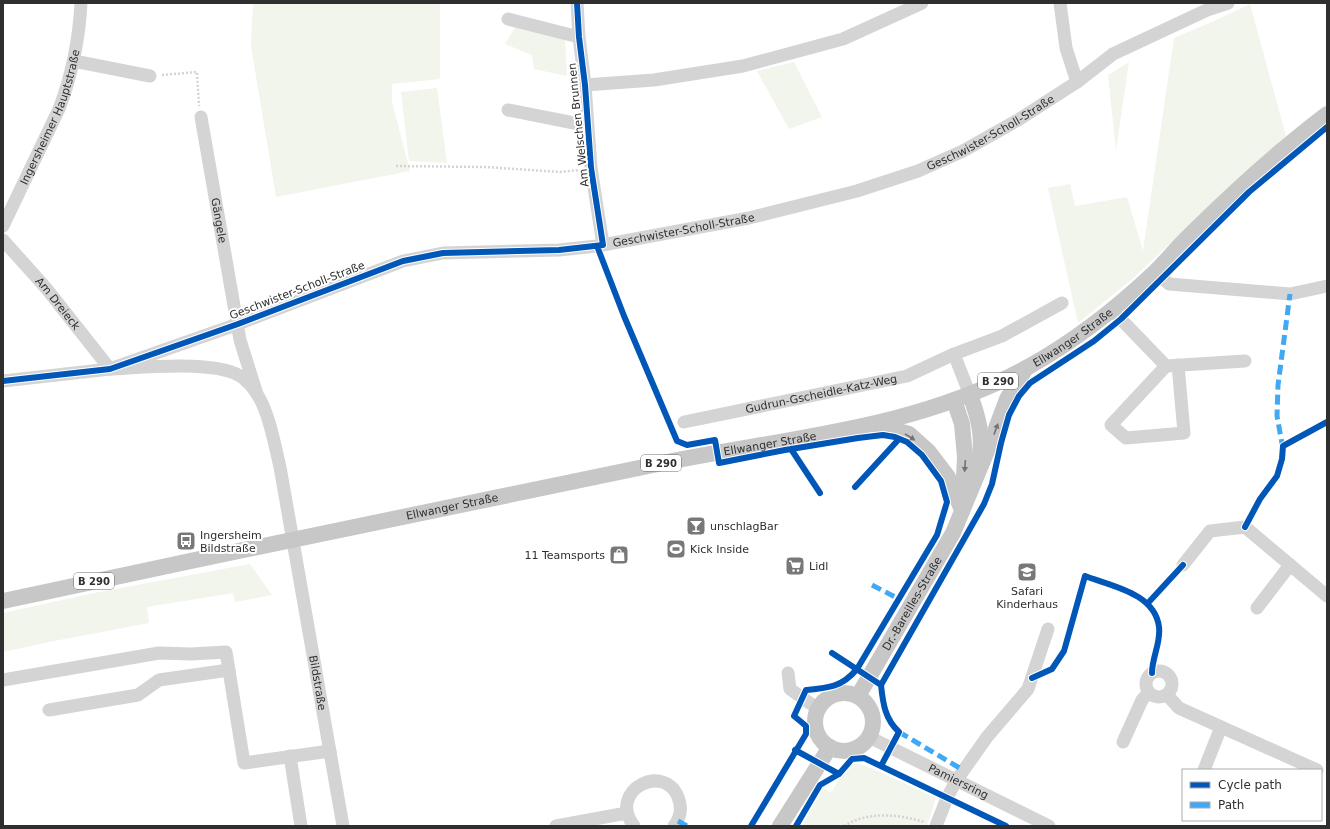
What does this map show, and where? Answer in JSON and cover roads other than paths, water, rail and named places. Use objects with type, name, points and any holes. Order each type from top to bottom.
[{"type":"main road","name":"Ellwanger Straße","points":[[3,601],[294,538],[716,452],[874,424],[926,411],[970,394],[1026,368],[1072,340],[1112,310],[1155,271],[1186,239],[1243,186],[1301,134],[1327,114]]},
{"type":"main road","name":"Dr.-Bareilles-Straße","points":[[858,696],[953,534],[1007,399],[1026,368]]},
{"type":"main road","name":"Dr.-Bareilles-Straße","points":[[970,394],[979,418],[981,450],[976,478]]},
{"type":"main road","name":"Dr.-Bareilles-Straße","points":[[954,400],[962,424],[965,457],[962,510]]},
{"type":"main road","points":[[874,424],[909,434],[929,452],[948,477],[962,510]]},
{"type":"main road","points":[[849,693],[858,696],[866,702],[872,714],[873,729],[869,737],[863,744],[847,751],[830,747],[818,735],[816,726],[818,709],[831,696],[849,693]]},
{"type":"main road","points":[[780,826],[830,747]]},
{"type":"street","name":"Ingersheimer Hauptstraße","points":[[3,226],[59,110],[74,61],[78,40],[81,3]]},
{"type":"street","name":"Am Welschen Brunnen","points":[[577,3],[578,37],[585,85],[591,168],[603,245]]},
{"type":"street","name":"Am Welschen Brunnen","points":[[585,85],[654,80],[742,66],[844,39],[922,3]]},
{"type":"street","points":[[1060,3],[1066,48],[1077,82]]},
{"type":"street","name":"Geschwister-Scholl-Straße","points":[[110,369],[238,324],[403,261],[443,253],[558,250],[603,245],[749,218],[857,191],[918,171],[963,151],[1018,120],[1077,82],[1113,54],[1207,10],[1228,3]]},
{"type":"street","points":[[508,19],[578,37]]},
{"type":"street","points":[[74,61],[150,76]]},
{"type":"street","name":"Am Welschen Brunnen","points":[[508,110],[574,123],[587,124]]},
{"type":"street","name":"Gängele","points":[[200,117],[240,340],[258,394]]},
{"type":"street","name":"Am Dreieck","points":[[3,240],[46,288],[110,369]]},
{"type":"street","points":[[1155,271],[1169,284],[1290,294],[1327,286]]},
{"type":"street","name":"Gudrun-Gscheidle-Katz-Weg","points":[[684,422],[907,376],[954,354],[1002,336],[1062,303]]},
{"type":"street","points":[[1112,310],[1172,366],[1184,433],[1126,438],[1111,425],[1172,366],[1245,361]]},
{"type":"street","points":[[954,354],[970,394]]},
{"type":"street","name":"Geschwister-Scholl-Straße","points":[[3,381],[110,369],[196,366],[224,370],[242,377],[258,394],[270,426],[294,538]]},
{"type":"street","points":[[1183,565],[1210,531],[1245,527],[1327,596]]},
{"type":"street","name":"Bildstraße","points":[[294,538],[343,826]]},
{"type":"street","points":[[1257,608],[1290,565]]},
{"type":"street","points":[[936,826],[956,780],[987,737],[1028,689],[1048,629]]},
{"type":"street","points":[[3,680],[159,653],[191,654],[226,652],[244,763],[330,751]]},
{"type":"street","points":[[49,710],[138,695],[159,680],[229,670]]},
{"type":"street","points":[[1122,742],[1142,700],[1148,693],[1146,680],[1152,673],[1161,671],[1165,672],[1172,680],[1172,688],[1168,695],[1160,698],[1148,693]]},
{"type":"street","points":[[788,673],[790,690],[818,709]]},
{"type":"street","points":[[1168,695],[1179,708],[1315,769]]},
{"type":"street","points":[[1204,769],[1221,727]]},
{"type":"street","name":"Pamiersring","points":[[869,737],[1049,826]]},
{"type":"street","points":[[290,756],[301,826]]},
{"type":"street","points":[[634,826],[627,813],[628,800],[634,789],[641,784],[658,781],[666,783],[678,796],[681,804],[680,813],[674,826]]},
{"type":"street","points":[[556,826],[627,813]]},
{"type":"place","name":"unschlagBar","points":[[696,526]]},
{"type":"place","name":"Ingersheim Bildstraße","points":[[186,541]]},
{"type":"place","name":"Kick Inside","points":[[676,549]]},
{"type":"place","name":"11 Teamsports","points":[[619,555]]},
{"type":"place","name":"Lidl","points":[[795,566]]},
{"type":"place","name":"Safari Kinderhaus","points":[[1027,572]]}]
